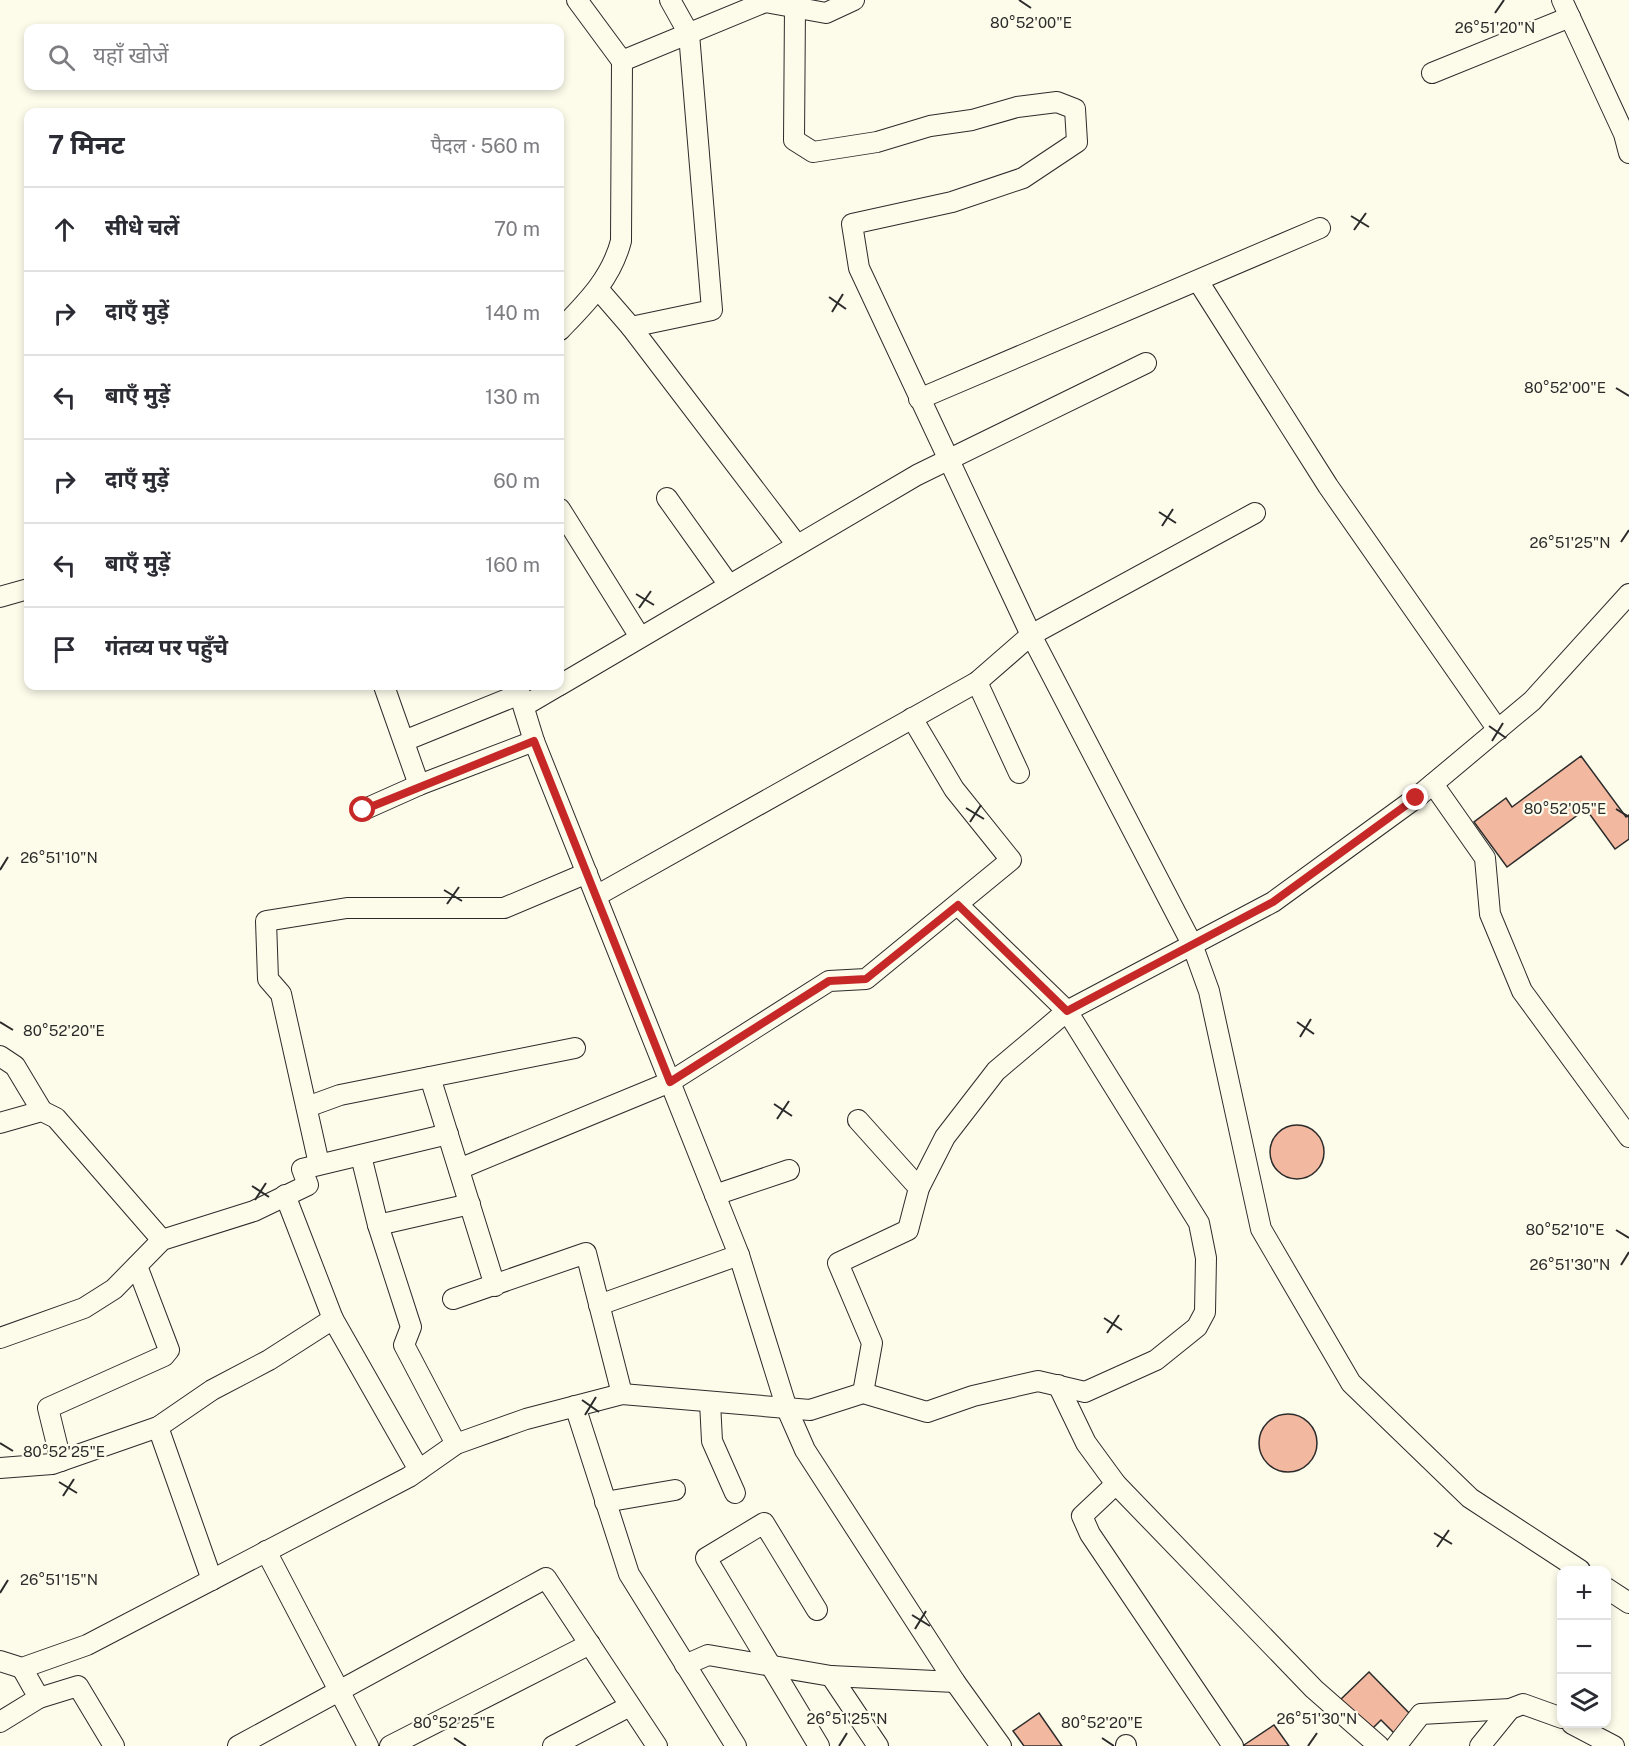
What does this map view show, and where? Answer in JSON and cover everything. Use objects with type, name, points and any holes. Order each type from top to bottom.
[{"type":"street","points":[[564,326],[599,290],[617,257],[621,241],[622,61],[577,0]]},
{"type":"street","points":[[631,327],[712,310],[689,34],[670,0]]},
{"type":"street","points":[[622,61],[765,2],[826,13],[854,0]]},
{"type":"street","points":[[795,7],[794,140],[813,152],[877,142],[930,126],[972,120],[1017,107],[1057,102],[1075,109],[1077,141],[1023,178],[952,202],[852,224],[859,268],[1031,635],[1192,944],[1209,991],[1262,1229],[1351,1383],[1470,1498],[1574,1566]]},
{"type":"street","points":[[1432,73],[1566,8],[1624,134],[1629,153]]},
{"type":"street","points":[[919,399],[1320,228]]},
{"type":"street","points":[[1198,281],[1328,486],[1498,730]]},
{"type":"street","points":[[599,290],[631,327],[797,545]]},
{"type":"street","points":[[564,682],[947,460],[1146,363]]},
{"type":"street","points":[[667,498],[729,585]]},
{"type":"street","points":[[596,896],[977,682],[1031,635],[1255,513]]},
{"type":"street","points":[[564,515],[640,637]]},
{"type":"street","points":[[0,597],[24,590]]},
{"type":"street","points":[[863,1393],[872,1343],[838,1263],[908,1230],[919,1188],[945,1137],[996,1071],[1067,1011],[1273,902],[1433,784],[1532,701],[1629,594]]},
{"type":"street","points":[[977,682],[1019,772]]},
{"type":"street","points":[[385,690],[419,785]]},
{"type":"street","points":[[404,741],[520,695],[540,690]]},
{"type":"street","points":[[520,695],[534,741],[739,1255],[787,1409],[806,1449],[954,1682],[1000,1746]]},
{"type":"street","points":[[459,1169],[670,1082],[829,981],[866,979],[1011,860],[954,789],[912,718]]},
{"type":"street","points":[[363,810],[419,785],[534,741]]},
{"type":"street","points":[[1433,784],[1485,858],[1490,914],[1522,991],[1629,1137]]},
{"type":"street","points":[[319,1164],[280,994],[268,979],[266,921],[347,908],[504,908],[587,873]]},
{"type":"street","points":[[0,1661],[21,1668],[87,1645],[419,1470],[456,1444],[526,1419],[575,1406],[622,1394],[810,1410],[863,1393],[927,1412],[973,1396],[1038,1380],[1085,1392],[1156,1360],[1197,1327],[1205,1312],[1206,1258],[1198,1224],[1067,1011],[958,905]]},
{"type":"street","points":[[307,1107],[340,1095],[575,1048]]},
{"type":"street","points":[[0,1056],[15,1066],[42,1111],[56,1118],[162,1240]]},
{"type":"street","points":[[430,1077],[495,1286]]},
{"type":"street","points":[[0,1123],[42,1111]]},
{"type":"street","points":[[858,1120],[919,1188]]},
{"type":"street","points":[[0,1338],[84,1308],[114,1289],[162,1240],[254,1211],[308,1185],[302,1169],[448,1134]]},
{"type":"street","points":[[361,1156],[378,1225],[411,1327],[404,1345],[456,1444]]},
{"type":"street","points":[[715,1195],[789,1170]]},
{"type":"street","points":[[285,1195],[333,1319],[419,1470]]},
{"type":"street","points":[[378,1225],[470,1204]]},
{"type":"street","points":[[453,1299],[586,1253],[622,1394]]},
{"type":"street","points":[[599,1305],[739,1255]]},
{"type":"street","points":[[61,1461],[48,1408],[164,1356],[169,1350],[136,1266]]},
{"type":"street","points":[[0,1468],[52,1464],[158,1427],[212,1390],[269,1360],[333,1319]]},
{"type":"street","points":[[1058,1385],[1086,1443],[1116,1484],[1314,1689],[1379,1746]]},
{"type":"street","points":[[710,1402],[712,1441],[735,1493]]},
{"type":"street","points":[[575,1406],[628,1574],[736,1746]]},
{"type":"street","points":[[158,1427],[212,1580]]},
{"type":"street","points":[[1116,1484],[1082,1516],[1090,1534],[1233,1746]]},
{"type":"street","points":[[605,1502],[675,1490]]},
{"type":"street","points":[[817,1610],[764,1523],[706,1558],[819,1746]]},
{"type":"street","points":[[267,1551],[368,1746]]},
{"type":"street","points":[[238,1746],[546,1578],[657,1746]]},
{"type":"street","points":[[1611,1591],[1629,1603]]},
{"type":"street","points":[[390,1746],[590,1644]]},
{"type":"street","points":[[686,1665],[708,1655],[831,1676],[954,1682]]},
{"type":"street","points":[[21,1668],[39,1698]]},
{"type":"street","points":[[831,1676],[878,1746]]},
{"type":"street","points":[[0,1722],[39,1698],[78,1686],[114,1746]]},
{"type":"street","points":[[1396,1746],[1421,1714],[1510,1709],[1522,1704],[1557,1716]]},
{"type":"street","points":[[553,1746],[630,1706]]},
{"type":"street","points":[[1480,1746],[1510,1709]]},
{"type":"street","points":[[1580,1728],[1614,1746]]},
{"type":"building","points":[[1581,756],[1626,817],[1629,815],[1629,839],[1615,849],[1586,809],[1507,867],[1474,822],[1506,798],[1512,807]]},
{"type":"building","points":[[1292,1125],[1302,1125],[1312,1129],[1320,1137],[1324,1152],[1320,1167],[1312,1175],[1302,1179],[1292,1179],[1282,1175],[1274,1167],[1270,1157],[1270,1147],[1274,1137],[1282,1129]]},
{"type":"building","points":[[1288,1414],[1304,1419],[1312,1427],[1317,1443],[1312,1459],[1304,1467],[1288,1472],[1272,1467],[1264,1459],[1259,1443],[1264,1427],[1272,1419]]},
{"type":"building","points":[[1369,1672],[1413,1717],[1395,1734],[1381,1720],[1369,1732],[1339,1701]]},
{"type":"building","points":[[1039,1713],[1062,1746],[1024,1746],[1013,1731]]},
{"type":"building","points":[[1274,1725],[1289,1746],[1244,1745]]},
{"type":"route","points":[[363,810],[419,785],[534,741],[670,1082],[829,981],[866,979],[958,905],[1067,1011],[1273,902],[1416,798]]}]
